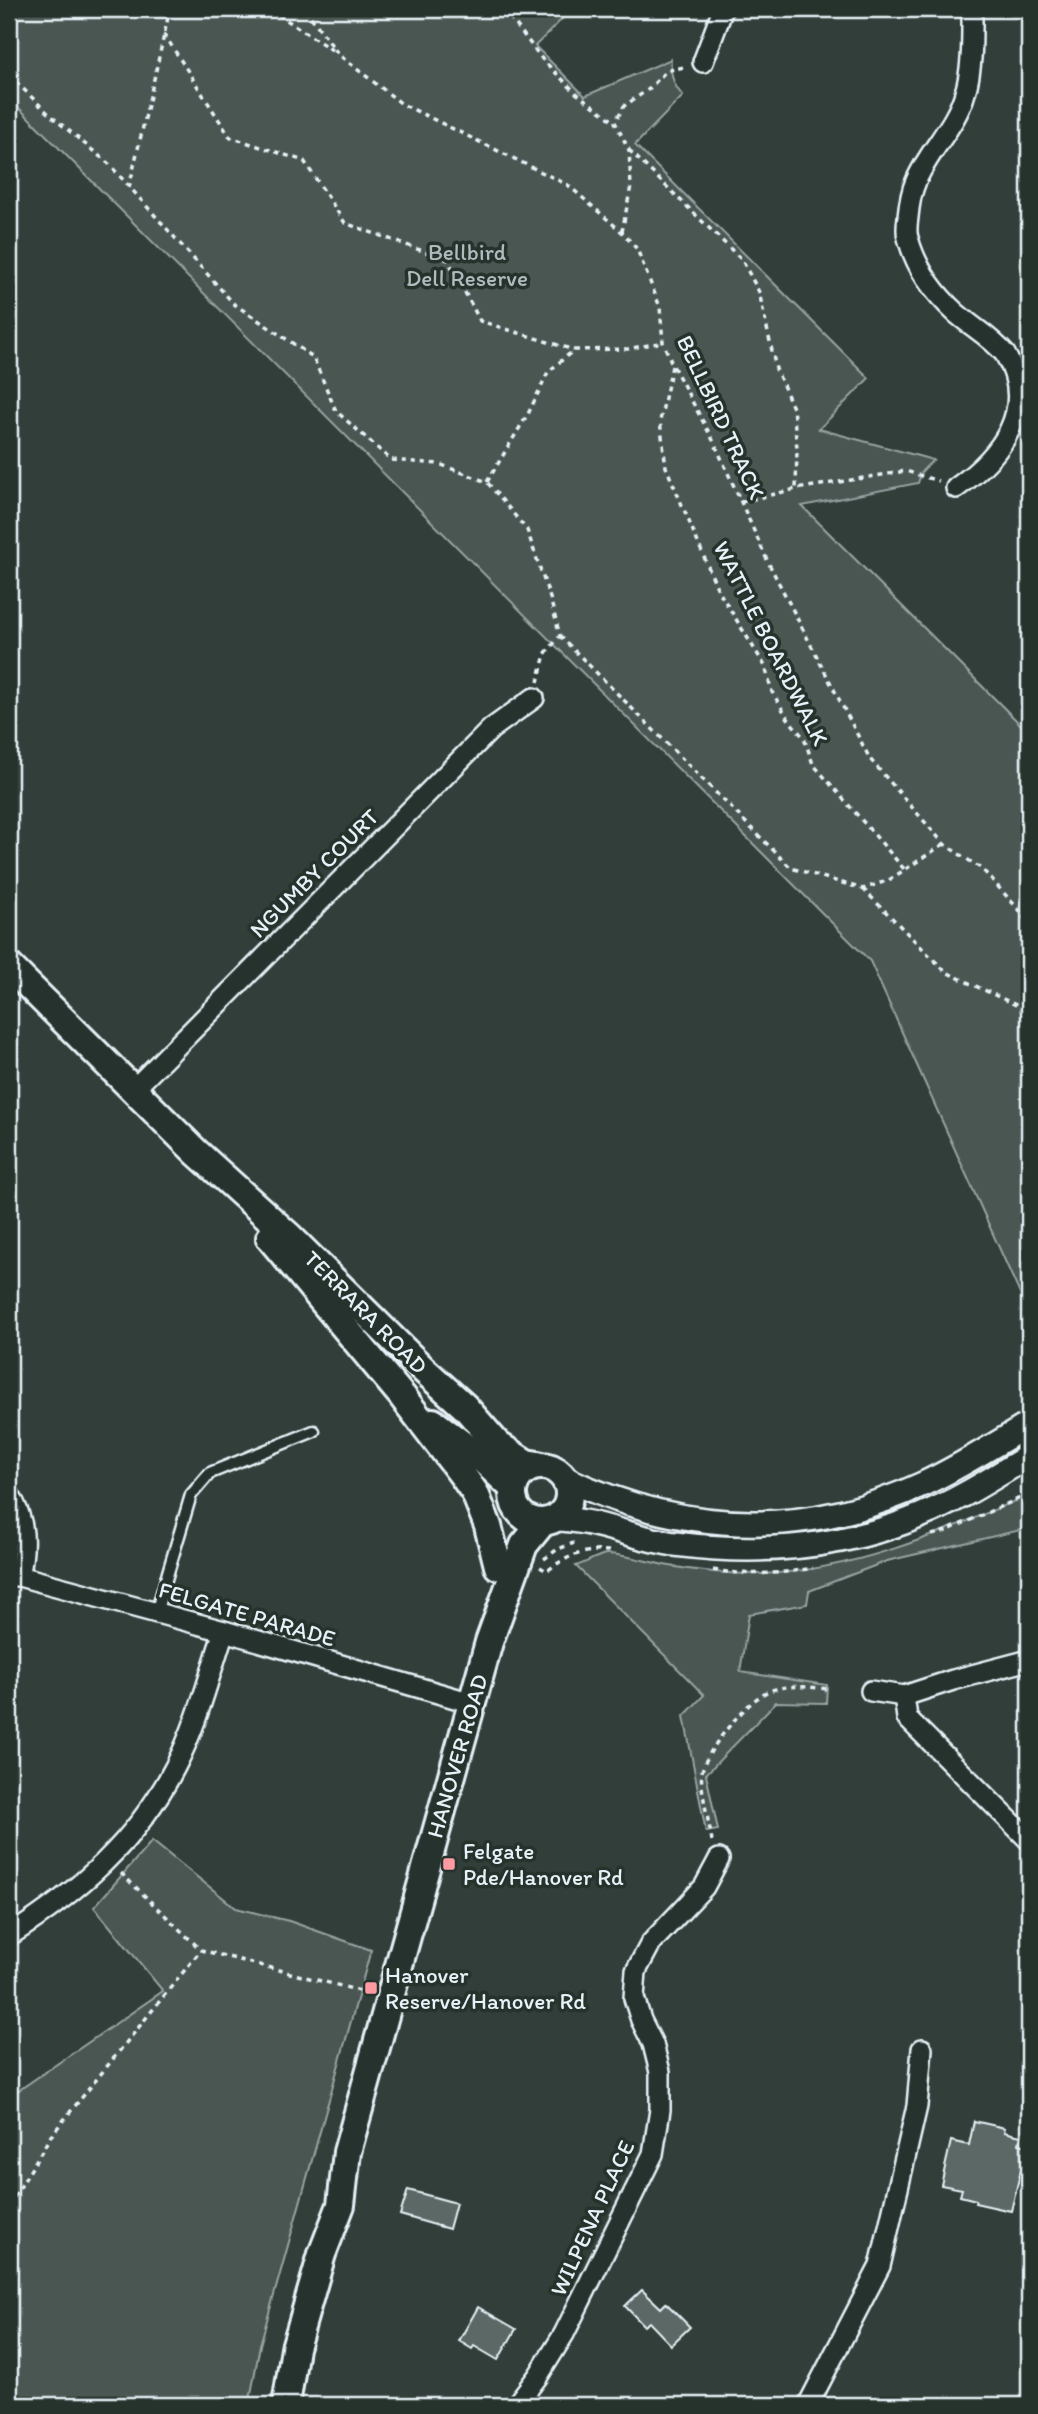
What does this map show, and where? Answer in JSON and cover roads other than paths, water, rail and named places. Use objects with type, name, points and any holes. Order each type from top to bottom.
[{"type":"main road","name":"TERRARA ROAD","points":[[9,966],[196,1152],[358,1302],[424,1370],[465,1406],[498,1445],[526,1463],[538,1465]]},
{"type":"main road","name":"TERRARA ROAD","points":[[196,1152],[402,1396],[475,1493],[488,1526],[498,1566]]},
{"type":"main road","name":"TERRARA ROAD","points":[[402,1396],[484,1461],[512,1493]]},
{"type":"main road","points":[[538,1465],[548,1466],[564,1478],[569,1497],[567,1507],[549,1521],[523,1517],[517,1510],[512,1493],[521,1473],[538,1465]]},
{"type":"main road","name":"HANOVER ROAD","points":[[489,1642],[498,1566],[512,1493]]},
{"type":"main road","name":"HANOVER ROAD","points":[[286,2405],[295,2348],[322,2253],[324,2224],[332,2189],[347,2152],[489,1642],[524,1545],[549,1521]]},
{"type":"street","points":[[704,62],[723,9]]},
{"type":"street","points":[[956,488],[984,468],[1012,436],[1022,405],[1019,376],[1005,354],[956,313],[928,283],[906,235],[909,206],[916,180],[957,114],[966,92],[972,38],[971,9]]},
{"type":"street","name":"NGUMBY COURT","points":[[134,1090],[491,729],[534,698]]},
{"type":"street","points":[[564,1478],[595,1493],[674,1515],[734,1524],[772,1524],[838,1514],[882,1501],[1026,1434]]},
{"type":"street","points":[[549,1521],[574,1519],[670,1544],[707,1548],[742,1551],[810,1546],[884,1530],[923,1515],[1029,1456]]},
{"type":"street","points":[[9,1494],[16,1504],[24,1528],[23,1557],[14,1576]]},
{"type":"street","name":"FELGATE PARADE","points":[[14,1576],[224,1631],[472,1703]]},
{"type":"street","points":[[9,1936],[76,1890],[131,1835],[153,1805],[186,1742],[224,1631]]},
{"type":"street","points":[[871,1691],[904,1696],[1029,1660]]},
{"type":"street","points":[[904,1696],[907,1718],[1029,1840]]},
{"type":"street","name":"WILPENA PLACE","points":[[516,2405],[564,2334],[653,2154],[660,2110],[660,2072],[653,2044],[634,1998],[636,1970],[651,1944],[704,1886],[719,1859]]},
{"type":"street","points":[[808,2405],[880,2266],[917,2106],[922,2049]]},
{"type":"lane","points":[[156,1613],[191,1495],[210,1473],[314,1431]]},
{"type":"place","name":"Felgate Pde/Hanover Rd","points":[[449,1864]]},
{"type":"place","name":"Hanover Reserve/Hanover Rd","points":[[371,1988]]},
{"type":"park label","name":"Bellbird Dell Reserve","points":[[467,265]]}]
